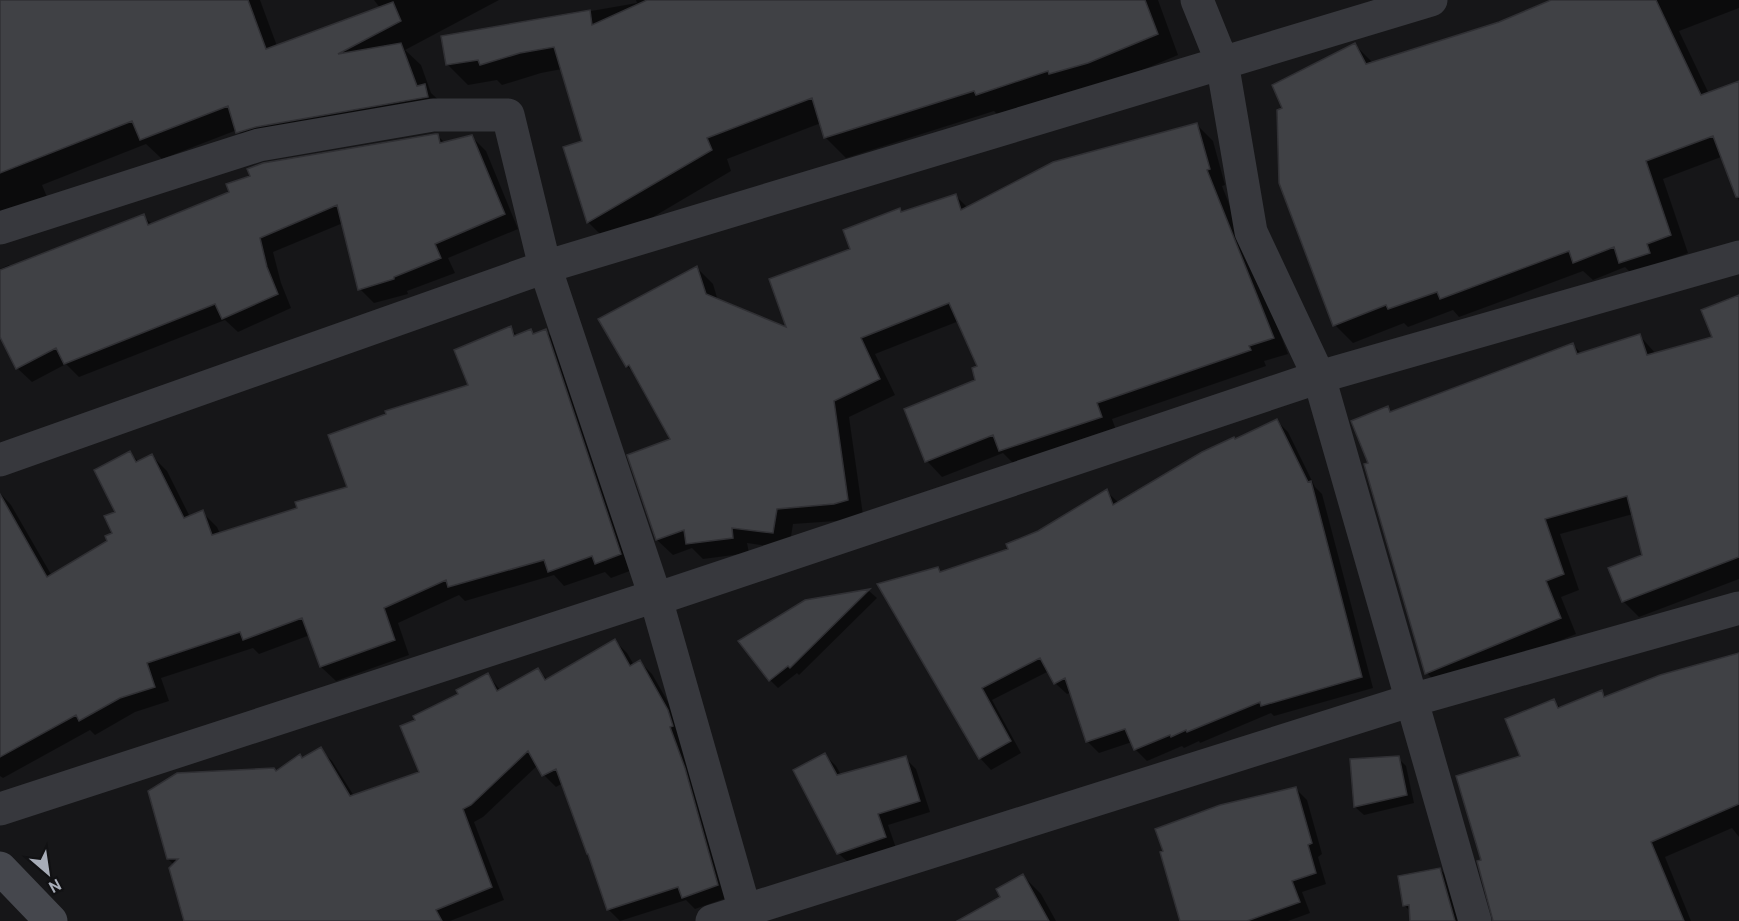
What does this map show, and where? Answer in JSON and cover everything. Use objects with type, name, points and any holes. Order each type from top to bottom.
[{"type":"street","points":[[1197,0],[1222,62],[1251,232],[1319,377],[1475,921]]},
{"type":"street","points":[[0,460],[545,267],[1431,0]]},
{"type":"street","points":[[0,228],[259,146],[434,115],[508,115],[545,267],[656,599],[746,916]]},
{"type":"street","points":[[0,809],[655,596],[656,599],[1319,377],[1739,257]]},
{"type":"street","points":[[712,921],[746,916],[1412,700],[1739,608]]},
{"type":"street","points":[[0,868],[51,921]]},
{"type":"building","points":[[0,0],[248,0],[266,49],[393,2],[401,21],[338,54],[401,43],[417,86],[425,84],[428,97],[256,127],[236,133],[228,106],[140,140],[132,121],[0,173]]},
{"type":"building","points":[[647,0],[1145,0],[1158,34],[1088,63],[1049,74],[1048,71],[976,95],[974,91],[824,138],[812,98],[707,138],[712,150],[587,223],[563,147],[582,141],[554,47],[520,53],[480,65],[478,60],[446,65],[441,36],[590,10],[592,25]]},
{"type":"building","points":[[1551,0],[1656,0],[1701,95],[1739,81],[1739,197],[1736,197],[1713,136],[1646,161],[1671,235],[1647,244],[1650,253],[1619,263],[1614,247],[1573,263],[1569,251],[1440,299],[1437,292],[1388,309],[1386,305],[1333,326],[1279,183],[1277,110],[1282,108],[1272,85],[1355,43],[1366,64],[1499,22]]},
{"type":"building","points":[[1197,123],[1210,169],[1207,170],[1274,338],[1249,346],[1251,350],[1097,403],[1102,417],[999,451],[993,435],[925,462],[904,409],[975,380],[972,368],[977,366],[949,303],[861,338],[880,379],[834,401],[848,500],[834,504],[777,509],[773,533],[732,528],[733,538],[686,544],[684,530],[656,540],[627,455],[670,439],[629,365],[626,367],[598,319],[697,266],[706,294],[786,327],[769,279],[850,249],[843,230],[900,208],[901,212],[956,194],[961,210],[1053,162]]},
{"type":"building","points":[[438,134],[440,143],[472,135],[505,214],[435,244],[441,258],[394,277],[394,279],[358,290],[337,205],[260,238],[267,267],[278,294],[222,319],[215,304],[64,364],[56,348],[16,369],[0,337],[0,270],[144,214],[148,225],[229,192],[226,184],[250,176],[247,169],[263,163]]},
{"type":"building","points":[[1739,295],[1739,557],[1622,602],[1608,568],[1642,555],[1627,496],[1545,519],[1564,574],[1546,581],[1561,618],[1425,674],[1364,464],[1368,463],[1351,421],[1388,406],[1390,412],[1573,343],[1577,354],[1640,334],[1647,355],[1712,337],[1701,310]]},
{"type":"building","points":[[511,326],[514,336],[531,329],[533,334],[546,329],[621,554],[595,564],[592,556],[548,572],[544,560],[448,587],[446,580],[384,608],[395,640],[320,667],[302,618],[243,640],[240,632],[147,663],[155,687],[120,698],[79,721],[76,715],[0,757],[0,494],[47,577],[107,541],[105,536],[112,533],[104,516],[115,512],[94,470],[130,451],[136,462],[152,454],[184,518],[203,510],[212,535],[297,508],[295,502],[347,487],[328,435],[386,414],[385,411],[468,385],[454,350]]},
{"type":"building","points":[[1277,419],[1308,482],[1311,481],[1362,677],[1261,706],[1260,702],[1187,732],[1186,730],[1171,737],[1170,735],[1134,750],[1125,729],[1086,742],[1065,678],[1054,684],[1040,658],[982,688],[1011,741],[979,759],[877,584],[938,567],[940,572],[1008,549],[1006,544],[1038,531],[1107,489],[1113,505],[1202,452]]},
{"type":"building","points":[[870,589],[790,668],[788,666],[769,681],[738,641],[805,600]]},
{"type":"building","points":[[615,639],[630,666],[640,660],[668,710],[673,726],[670,727],[685,768],[718,885],[682,898],[678,887],[607,910],[556,769],[542,776],[528,751],[471,805],[463,809],[492,887],[436,910],[442,921],[184,921],[169,868],[178,859],[167,859],[148,791],[177,773],[274,768],[276,771],[300,754],[302,758],[321,747],[350,796],[419,772],[400,726],[415,720],[413,716],[458,694],[456,690],[488,673],[497,691],[538,668],[545,680]]},
{"type":"building","points":[[1739,653],[1739,804],[1651,842],[1684,921],[1493,921],[1477,861],[1481,860],[1456,776],[1520,756],[1505,719],[1554,699],[1558,708],[1602,690],[1604,697],[1660,675]]},
{"type":"building","points":[[825,753],[837,775],[906,756],[920,801],[878,814],[886,837],[837,854],[793,770]]},
{"type":"building","points":[[1399,756],[1407,795],[1354,807],[1350,759]]},
{"type":"building","points":[[1296,787],[1312,843],[1308,845],[1316,873],[1292,881],[1300,902],[1247,921],[1180,921],[1160,852],[1163,851],[1155,829],[1220,805]]},
{"type":"building","points":[[1440,868],[1455,921],[1410,921],[1409,905],[1403,906],[1398,876]]},
{"type":"building","points":[[1023,874],[1049,921],[957,921],[1000,897],[996,889]]}]
